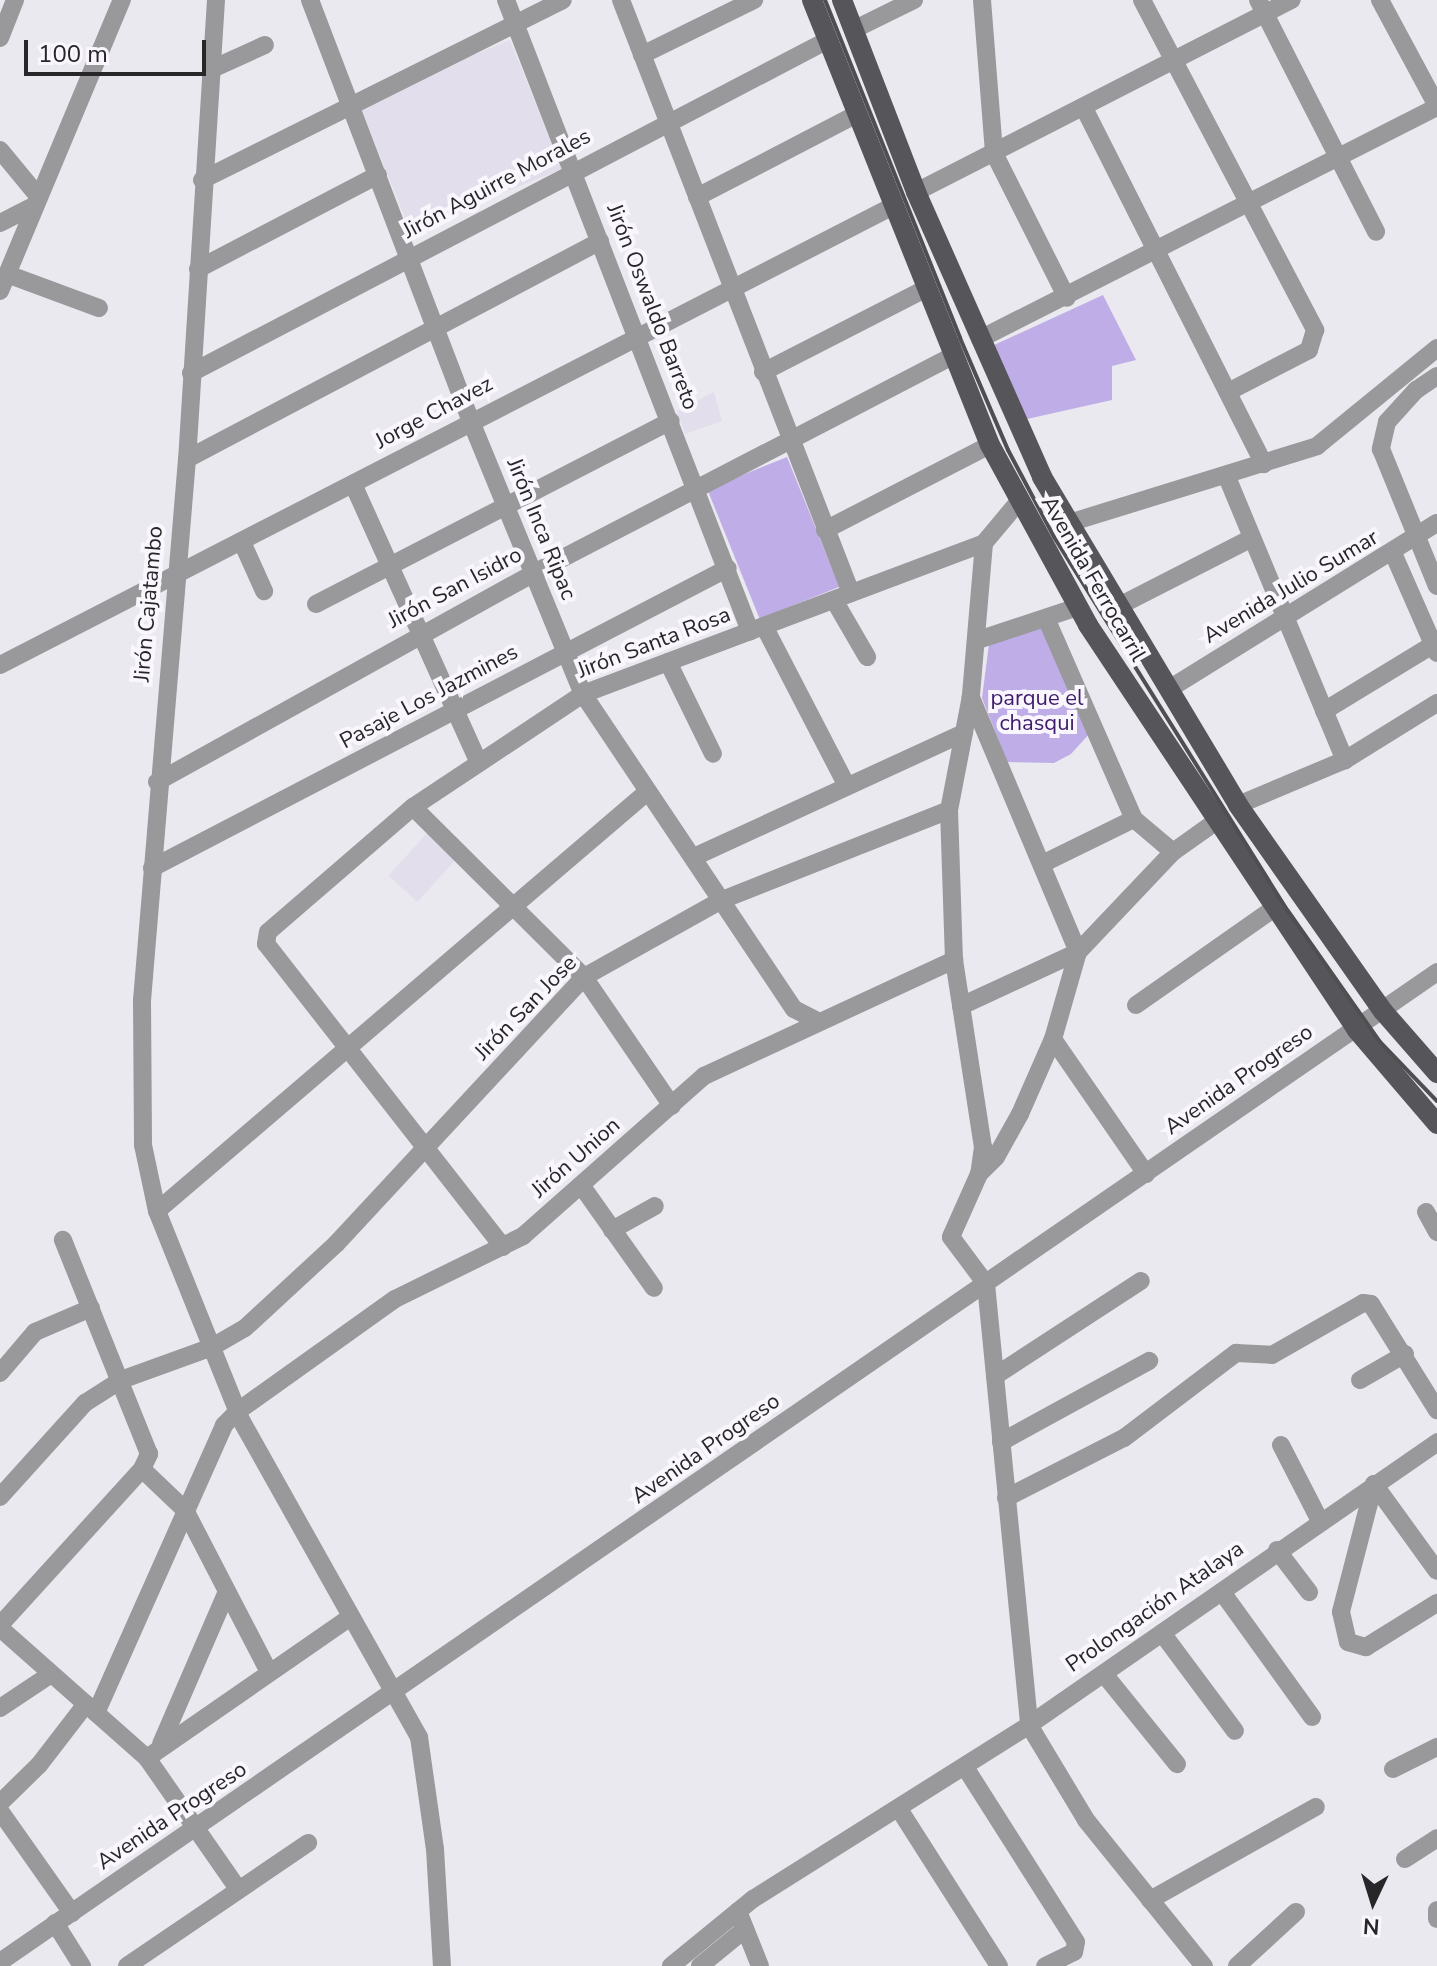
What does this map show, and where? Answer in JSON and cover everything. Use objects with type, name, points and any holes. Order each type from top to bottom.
[{"type":"main road","name":"Avenida Ferrocarril","points":[[812,0],[891,207],[990,445],[1078,607],[1215,822],[1356,1029],[1437,1124]]},
{"type":"main road","name":"Avenida Ferrocarril","points":[[842,0],[916,192],[1042,477],[1238,805],[1382,1010],[1437,1073]]},
{"type":"street","points":[[0,38],[15,0]]},
{"type":"street","points":[[99,308],[4,283],[122,0]]},
{"type":"street","name":"Jirón Cajatambo","points":[[216,0],[202,180],[187,459],[157,782],[140,1052],[143,1145],[157,1211],[238,1411],[349,1618],[394,1693],[425,1757],[442,1966]]},
{"type":"street","name":"Jirón Inca Ripac","points":[[311,0],[470,419],[583,694],[794,1009],[819,1022]]},
{"type":"street","name":"Jirón Oswaldo Barreto","points":[[506,0],[728,568],[757,629],[847,786]]},
{"type":"street","points":[[202,180],[563,0]]},
{"type":"street","points":[[621,0],[825,530],[842,597],[867,657]]},
{"type":"street","points":[[642,55],[754,0]]},
{"type":"street","points":[[853,30],[914,0]]},
{"type":"street","points":[[982,0],[994,153],[1067,298]]},
{"type":"street","points":[[1142,0],[1315,330],[1309,350],[1228,392]]},
{"type":"street","points":[[916,192],[1174,62],[1261,7],[1292,0]]},
{"type":"street","points":[[980,339],[1249,206],[1437,106],[1380,0]]},
{"type":"street","points":[[1261,7],[1376,232]]},
{"type":"street","name":"Jirón Aguirre Morales","points":[[191,373],[573,170],[828,40]]},
{"type":"street","points":[[212,69],[265,45]]},
{"type":"street","points":[[1084,108],[1159,251],[1264,464]]},
{"type":"street","points":[[697,197],[855,115]]},
{"type":"street","points":[[0,150],[36,201]]},
{"type":"street","points":[[198,269],[378,175]]},
{"type":"street","points":[[0,223],[36,201]]},
{"type":"street","name":"Jorge Chavez","points":[[0,665],[353,484],[470,419],[891,207]]},
{"type":"street","points":[[187,459],[600,241]]},
{"type":"street","points":[[763,372],[925,289]]},
{"type":"street","points":[[1069,523],[1227,477],[1317,446],[1437,348]]},
{"type":"street","name":"Jirón San Isidro","points":[[157,782],[420,634],[952,356]]},
{"type":"street","points":[[1437,376],[1416,390],[1382,434],[1381,449],[1392,486],[1437,586]]},
{"type":"street","points":[[316,604],[670,421]]},
{"type":"street","points":[[825,530],[990,445]]},
{"type":"street","points":[[1227,477],[1345,760]]},
{"type":"street","points":[[353,484],[479,763]]},
{"type":"street","points":[[1020,500],[984,543],[971,696],[949,810],[954,960],[983,1147],[979,1174],[951,1237],[986,1284],[1029,1725],[1086,1820],[1204,1966]]},
{"type":"street","name":"Avenida Julio Sumar","points":[[1169,689],[1437,523]]},
{"type":"street","points":[[1119,606],[1252,538]]},
{"type":"street","points":[[242,542],[264,591]]},
{"type":"street","name":"Jirón Santa Rosa","points":[[347,1047],[265,938],[413,807],[583,694],[984,543]]},
{"type":"street","points":[[1324,711],[1434,650],[1393,553]]},
{"type":"street","name":"Pasaje Los Jazmines","points":[[152,868],[728,568]]},
{"type":"street","points":[[978,640],[1078,607]]},
{"type":"street","points":[[1046,618],[1134,819],[1173,852]]},
{"type":"street","points":[[668,662],[713,754]]},
{"type":"street","points":[[971,696],[1044,863],[1078,952],[1053,1039],[1020,1114],[996,1157],[979,1174]]},
{"type":"street","points":[[1238,805],[1345,760],[1437,703]]},
{"type":"street","points":[[694,857],[964,733]]},
{"type":"street","points":[[157,1211],[511,904],[647,792]]},
{"type":"street","points":[[413,807],[584,977],[672,1106]]},
{"type":"street","name":"Jirón San Jose","points":[[0,1497],[85,1403],[121,1380],[212,1347],[245,1328],[336,1244],[584,977],[722,900],[949,810]]},
{"type":"street","points":[[1044,863],[1134,819]]},
{"type":"street","points":[[961,1006],[1078,952],[1173,852],[1215,822]]},
{"type":"street","points":[[1136,1005],[1273,909]]},
{"type":"street","name":"Jirón Union","points":[[0,1803],[91,1708],[224,1425],[238,1411],[395,1299],[503,1247],[581,1185],[704,1076],[954,960]]},
{"type":"street","name":"Avenida Progreso","points":[[0,1962],[1437,972]]},
{"type":"street","points":[[1053,1039],[1146,1174]]},
{"type":"street","points":[[347,1047],[503,1247]]},
{"type":"street","points":[[581,1185],[654,1288]]},
{"type":"street","points":[[612,1230],[655,1206]]},
{"type":"street","points":[[1426,1212],[1437,1232]]},
{"type":"street","points":[[63,1240],[121,1380],[145,1461],[185,1510],[269,1672]]},
{"type":"street","points":[[995,1376],[1141,1281]]},
{"type":"street","points":[[1006,1498],[1124,1438],[1236,1353],[1272,1355],[1363,1303],[1371,1304],[1405,1354],[1437,1410]]},
{"type":"street","points":[[0,1373],[35,1332],[91,1308]]},
{"type":"street","points":[[1360,1380],[1405,1354]]},
{"type":"street","points":[[1001,1442],[1149,1361]]},
{"type":"street","name":"Prolongación Atalaya","points":[[742,1920],[899,1809],[1104,1674],[1277,1550],[1437,1442]]},
{"type":"street","points":[[1281,1445],[1320,1521]]},
{"type":"street","points":[[145,1461],[0,1627],[147,1758],[238,1889]]},
{"type":"street","points":[[1374,1484],[1437,1571]]},
{"type":"street","points":[[1374,1484],[1341,1612],[1348,1642],[1366,1647],[1437,1603]]},
{"type":"street","points":[[1277,1550],[1309,1592]]},
{"type":"street","points":[[1222,1592],[1312,1717]]},
{"type":"street","points":[[161,1744],[226,1594]]},
{"type":"street","points":[[147,1758],[161,1744],[349,1618]]},
{"type":"street","points":[[1162,1633],[1235,1731]]},
{"type":"street","points":[[0,1708],[51,1674]]},
{"type":"street","points":[[1104,1674],[1177,1764]]},
{"type":"street","points":[[1393,1769],[1437,1747]]},
{"type":"street","points":[[965,1767],[1077,1947],[1045,1966]]},
{"type":"street","points":[[1150,1900],[1316,1807]]},
{"type":"street","points":[[899,1809],[999,1966]]},
{"type":"street","points":[[0,1811],[72,1913]]},
{"type":"street","points":[[1405,1859],[1437,1838]]},
{"type":"street","points":[[127,1966],[308,1843]]},
{"type":"street","points":[[1437,1910],[1437,1919]]},
{"type":"street","points":[[1237,1966],[1296,1912]]},
{"type":"street","points":[[678,1964],[742,1920]]},
{"type":"street","points":[[700,1966],[742,1920]]},
{"type":"street","points":[[742,1920],[760,1966]]},
{"type":"street","points":[[55,1923],[82,1966]]},
{"type":"shaded area","points":[[510,40],[562,169],[410,230],[358,101]]},
{"type":"shaded area","points":[[714,392],[722,421],[685,434],[677,411]]},
{"type":"shaded area","points":[[428,832],[457,858],[418,902],[389,876]]},
{"type":"green space","points":[[1103,295],[1136,360],[1112,366],[1112,400],[1027,419],[994,345]]},
{"type":"green space","points":[[787,457],[839,587],[760,619],[707,489]]},
{"type":"green space","name":"parque el chasqui","points":[[1039,627],[1048,630],[1090,733],[1071,754],[1054,763],[1007,762],[982,698],[989,644]]},
{"type":"railway","points":[[825,0],[960,338],[1008,450],[1054,537],[1288,911],[1380,1042],[1437,1101]]}]
